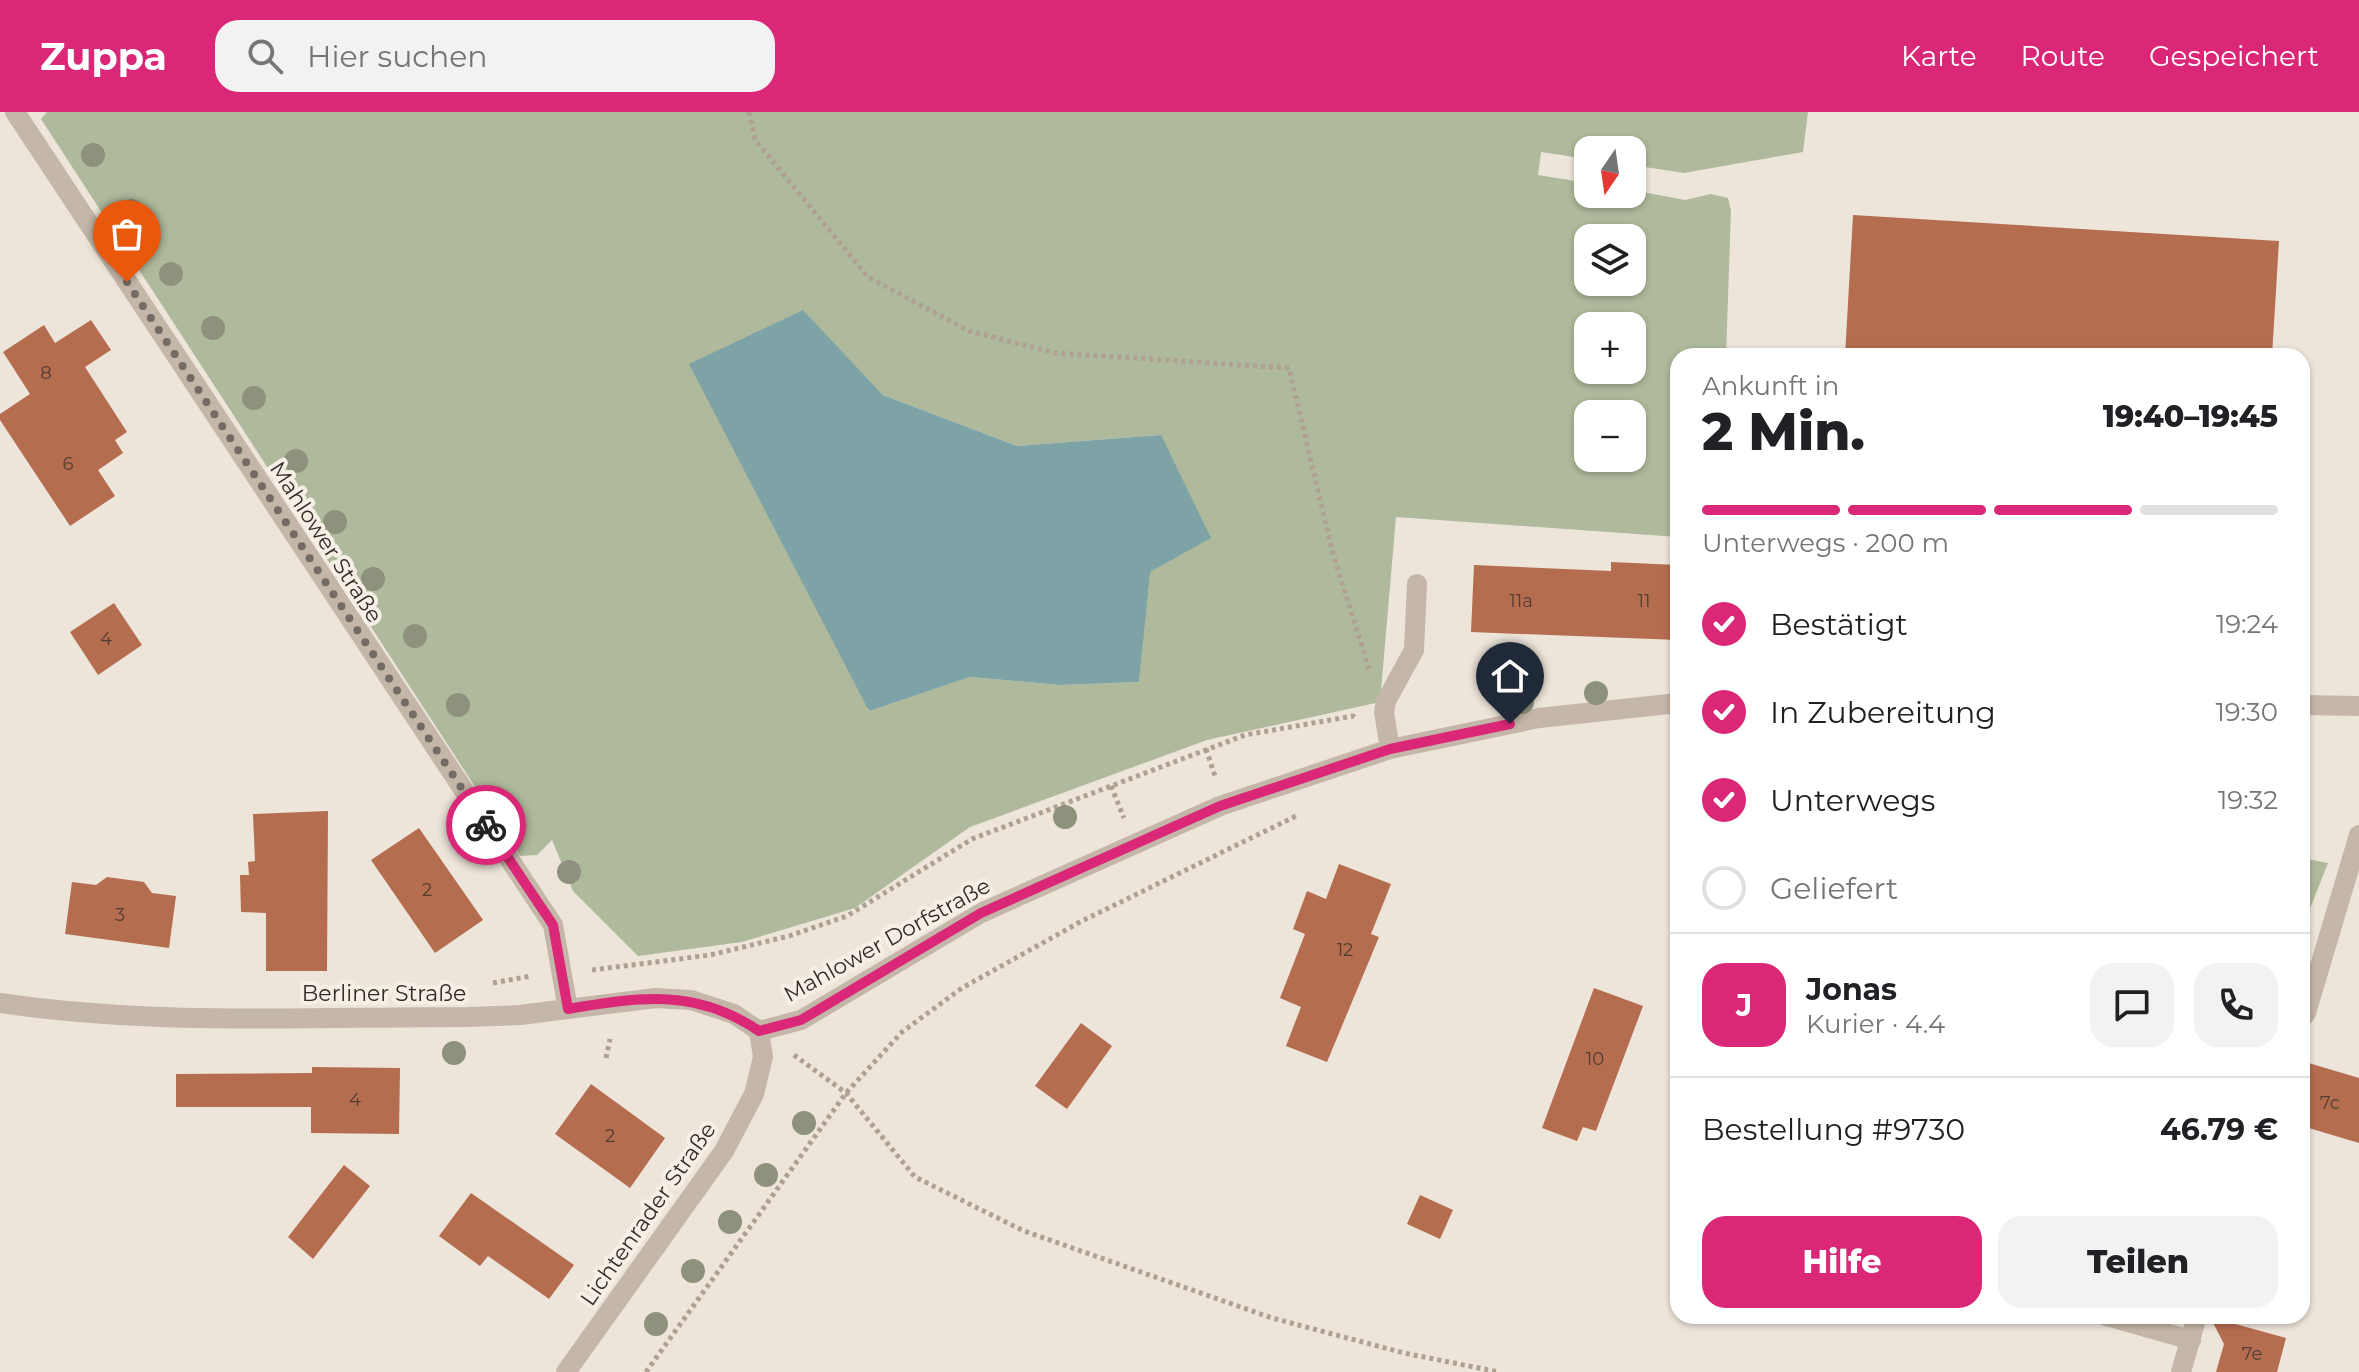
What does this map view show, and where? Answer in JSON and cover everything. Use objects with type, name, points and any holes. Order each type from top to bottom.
[{"type":"street","name":"Mahlower Straße","points":[[15,112],[553,925],[568,1009]]},
{"type":"street","points":[[1390,749],[1384,712],[1386,701],[1414,650],[1417,584]]},
{"type":"street","name":"Mahlower Dorfstraße","points":[[759,1031],[801,1020],[981,913],[1140,839],[1220,806],[1390,749],[1539,718],[1670,704]]},
{"type":"street","points":[[2310,705],[2359,706]]},
{"type":"street","points":[[2310,1000],[2359,835]]},
{"type":"street","name":"Berliner Straße","points":[[0,1003],[75,1014],[154,1018],[468,1017],[642,999],[691,1000],[734,1014],[759,1031]]},
{"type":"street","name":"Lichtenrader Straße","points":[[566,1372],[724,1151],[754,1094],[763,1057],[759,1031]]},
{"type":"street","points":[[2134,1324],[2191,1340]]},
{"type":"street","points":[[2181,1372],[2195,1324]]},
{"type":"path","points":[[749,112],[755,140],[868,277],[969,331],[1055,353],[1289,368],[1333,554],[1371,672]]},
{"type":"path","points":[[632,965],[710,955],[789,936],[847,916],[972,839],[1245,735],[1353,716],[1390,749]]},
{"type":"path","points":[[1206,749],[1218,784]]},
{"type":"path","points":[[1111,786],[1125,820]]},
{"type":"path","points":[[646,1372],[846,1093],[902,1032],[962,988],[1080,922],[1242,846],[1303,813]]},
{"type":"path","points":[[1239,836],[1242,846]]},
{"type":"path","points":[[759,1031],[846,1093],[915,1177],[1024,1231],[1272,1318],[1404,1353],[1499,1372]]},
{"type":"path","points":[[606,1058],[610,1039]]},
{"type":"green space","points":[[47,112],[1808,112],[1803,152],[1684,173],[1646,167],[1646,136],[1574,136],[1574,157],[1541,152],[1538,175],[1574,181],[1574,208],[1646,208],[1646,193],[1685,200],[1711,194],[1728,198],[1731,211],[1726,348],[1670,348],[1670,536],[1396,517],[1380,702],[1207,740],[970,827],[855,908],[742,942],[638,956],[573,891],[552,840],[537,855],[520,856],[41,119]],"holes":[[[803,311],[883,395],[1017,446],[1161,435],[1139,682],[1060,685],[970,677],[868,711]]]},
{"type":"green space","points":[[2310,860],[2328,863],[2310,909]]},
{"type":"water","points":[[803,310],[883,395],[1017,446],[1161,435],[1211,538],[1150,572],[1139,682],[1060,685],[970,677],[869,711],[689,364]]},
{"type":"building","points":[[1853,215],[2279,241],[2272,348],[1845,348]]},
{"type":"building","points":[[91,320],[111,350],[85,367],[127,432],[115,440],[123,453],[98,470],[115,496],[70,526],[0,420],[0,414],[30,394],[3,352],[44,325],[55,343]]},
{"type":"building","points":[[1611,562],[1670,565],[1670,640],[1471,632],[1474,565],[1611,571]]},
{"type":"building","points":[[114,603],[142,645],[98,675],[70,632]]},
{"type":"building","points":[[328,811],[327,971],[266,971],[266,913],[241,912],[240,875],[249,875],[248,862],[255,861],[253,814]]},
{"type":"building","points":[[419,828],[483,920],[435,953],[371,860]]},
{"type":"building","points":[[1339,864],[1391,884],[1371,934],[1379,937],[1327,1062],[1286,1046],[1301,1007],[1280,998],[1305,934],[1293,929],[1307,891],[1326,899]]},
{"type":"building","points":[[107,877],[144,882],[152,893],[176,896],[169,948],[65,934],[72,882],[96,885]]},
{"type":"building","points":[[1594,988],[1643,1006],[1596,1131],[1583,1127],[1577,1141],[1542,1128]]},
{"type":"building","points":[[1081,1023],[1112,1046],[1067,1109],[1035,1086]]},
{"type":"building","points":[[2310,1063],[2359,1078],[2359,1143],[2310,1128]]},
{"type":"building","points":[[312,1067],[400,1068],[399,1134],[311,1133],[311,1107],[176,1107],[176,1074],[312,1073]]},
{"type":"building","points":[[591,1084],[665,1138],[630,1188],[555,1134]]},
{"type":"building","points":[[344,1165],[370,1186],[313,1259],[288,1237]]},
{"type":"building","points":[[471,1193],[574,1265],[549,1299],[488,1256],[480,1266],[439,1236]]},
{"type":"building","points":[[1420,1195],[1453,1210],[1440,1239],[1407,1224]]},
{"type":"building","points":[[2214,1324],[2235,1324],[2286,1338],[2277,1372],[2216,1372],[2224,1344]]},
{"type":"way so far","points":[[127,282],[486,825]]},
{"type":"route","points":[[486,825],[553,925],[568,1009],[614,1001],[656,998],[691,1000],[734,1014],[759,1031],[801,1020],[981,913],[1140,839],[1220,806],[1390,749],[1510,724]]}]
